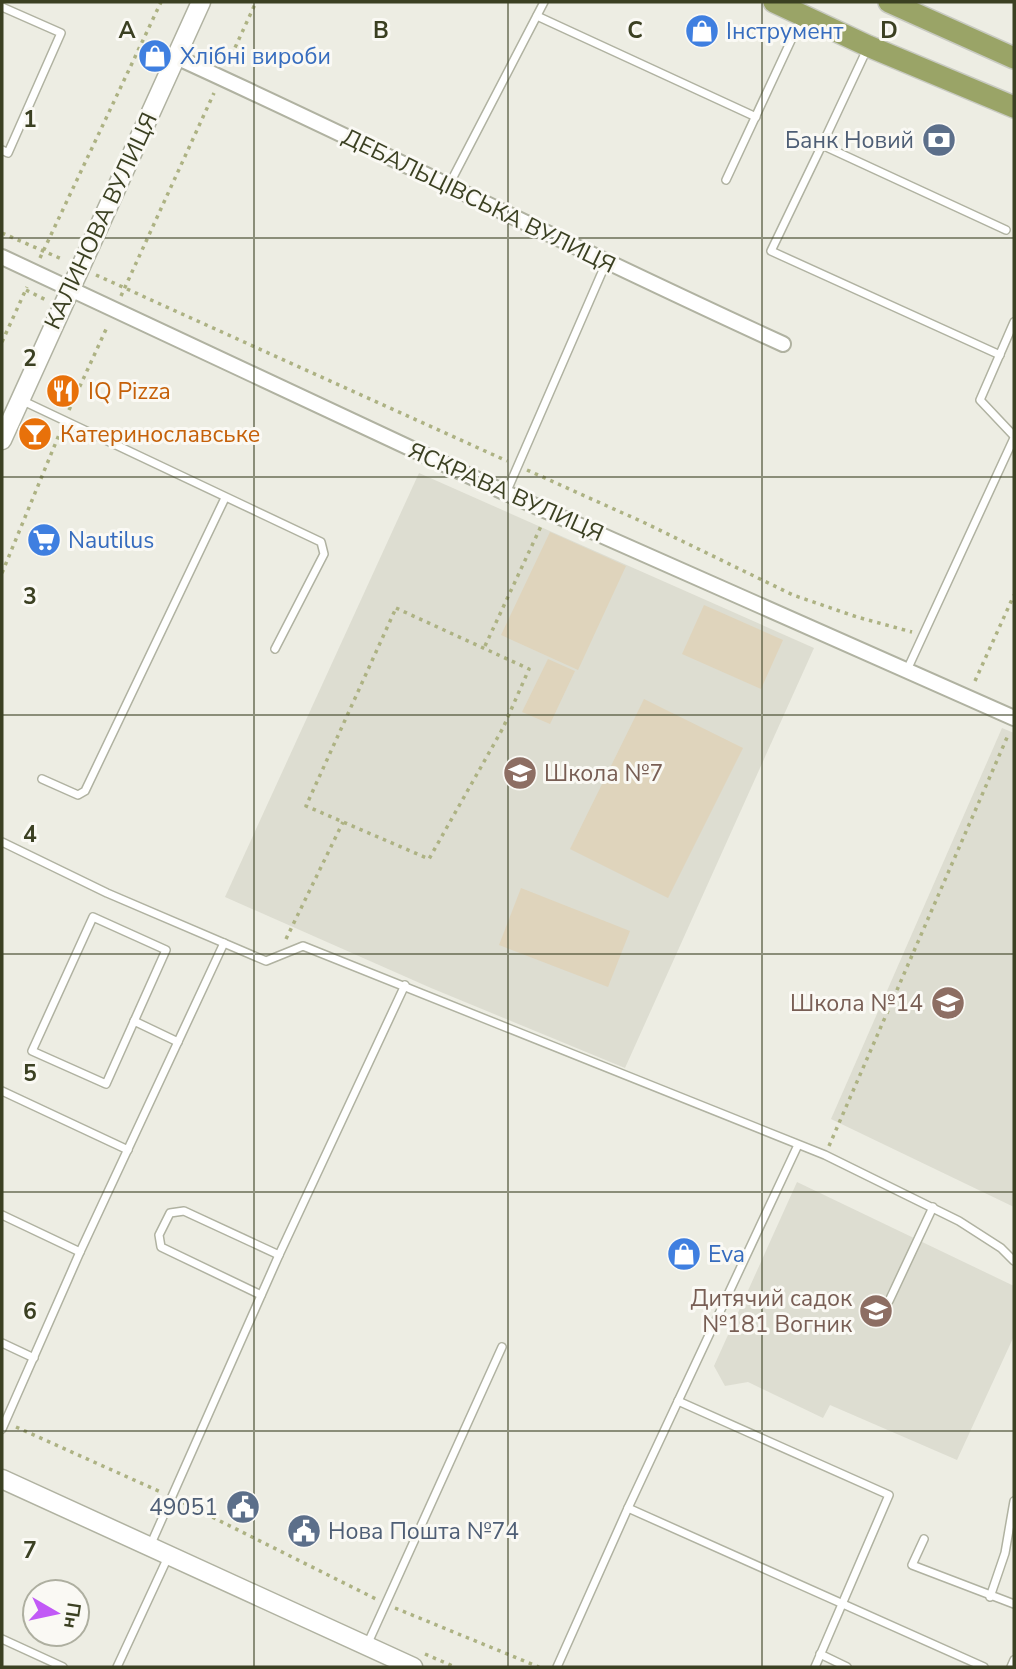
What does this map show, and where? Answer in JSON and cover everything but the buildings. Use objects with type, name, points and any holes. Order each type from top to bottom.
[{"type":"main road","points":[[774,2],[868,46],[1014,107]]},
{"type":"main road","points":[[888,2],[1014,58]]},
{"type":"street","name":"КАЛИНОВА ВУЛИЦЯ","points":[[2,440],[201,2]]},
{"type":"street","name":"ДЕБАЛЬЦІВСЬКА ВУЛИЦЯ","points":[[176,57],[449,185],[606,264],[783,344]]},
{"type":"street","name":"ЯСКРАВА ВУЛИЦЯ","points":[[2,257],[71,288],[112,318],[907,670],[1013,722]]},
{"type":"street","points":[[2,1479],[413,1667]]},
{"type":"lane","points":[[449,185],[544,2]]},
{"type":"lane","points":[[2,7],[61,33],[8,153],[2,150]]},
{"type":"lane","points":[[726,180],[803,15]]},
{"type":"lane","points":[[537,16],[756,117]]},
{"type":"lane","points":[[868,46],[771,251],[1000,355]]},
{"type":"lane","points":[[822,145],[1006,230]]},
{"type":"lane","points":[[506,493],[606,264]]},
{"type":"lane","points":[[907,670],[1014,437],[980,400],[1014,322]]},
{"type":"lane","points":[[20,399],[321,542],[325,547],[275,649]]},
{"type":"lane","points":[[42,779],[79,795],[85,791],[225,498]]},
{"type":"lane","points":[[2,842],[107,893],[266,961],[303,946],[825,1155],[933,1207],[1002,1248],[1014,1261]]},
{"type":"lane","points":[[93,917],[166,950],[134,1021],[106,1084],[32,1051],[93,917]]},
{"type":"lane","points":[[4,1425],[80,1252],[224,943]]},
{"type":"lane","points":[[150,1546],[279,1255],[405,985]]},
{"type":"lane","points":[[134,1021],[178,1042]]},
{"type":"lane","points":[[2,1091],[128,1150]]},
{"type":"lane","points":[[557,1667],[628,1508],[798,1145]]},
{"type":"lane","points":[[889,1301],[933,1207]]},
{"type":"lane","points":[[261,1295],[160,1247],[159,1235],[170,1213],[184,1211],[279,1255]]},
{"type":"lane","points":[[2,1215],[80,1252]]},
{"type":"lane","points":[[2,1343],[34,1358]]},
{"type":"lane","points":[[367,1646],[502,1347]]},
{"type":"lane","points":[[678,1401],[889,1494],[815,1667]]},
{"type":"lane","points":[[990,1597],[1005,1553],[1014,1501]]},
{"type":"lane","points":[[628,1508],[984,1667]]},
{"type":"lane","points":[[924,1539],[912,1565],[1014,1604]]},
{"type":"lane","points":[[117,1667],[169,1555]]},
{"type":"lane","points":[[2,1639],[63,1667]]},
{"type":"lane","points":[[820,1654],[847,1667]]},
{"type":"lane","points":[[1011,1667],[1014,1660]]},
{"type":"path","points":[[2,233],[44,250],[161,2]]},
{"type":"path","points":[[2,573],[65,420],[256,2]]},
{"type":"path","points":[[2,342],[26,290]]},
{"type":"path","points":[[485,646],[542,522]]},
{"type":"path","points":[[975,681],[1014,595]]},
{"type":"path","points":[[396,608],[485,646],[529,669],[503,728],[429,859],[306,806],[396,608]]},
{"type":"path","points":[[825,1155],[1013,722]]},
{"type":"path","points":[[277,956],[343,822]]},
{"type":"path","points":[[4,1425],[172,1497],[386,1604],[538,1667]]},
{"type":"shaded area","name":"Школа №7","points":[[419,473],[814,648],[625,1068],[431,988],[225,897]]},
{"type":"shaded area","points":[[550,532],[626,566],[578,670],[501,635]]},
{"type":"shaded area","points":[[704,605],[783,640],[761,689],[682,654]]},
{"type":"shaded area","points":[[548,659],[575,671],[550,724],[522,712]]},
{"type":"shaded area","points":[[644,699],[743,748],[668,898],[570,849]]},
{"type":"shaded area","name":"Школа №14","points":[[1002,728],[1014,733],[1014,1207],[831,1119]]},
{"type":"shaded area","points":[[521,888],[630,931],[608,987],[499,945]]},
{"type":"shaded area","name":"Дитячий садок №181 Вогник","points":[[797,1182],[1014,1286],[1014,1336],[957,1460],[830,1405],[823,1418],[748,1382],[725,1386],[714,1366]]},
{"type":"place","name":"Інструмент","points":[[702,31]]},
{"type":"place","name":"Хлібні вироби","points":[[155,56]]},
{"type":"place","name":"Банк Новий","points":[[939,140]]},
{"type":"place","name":"IQ Pizza","points":[[63,391]]},
{"type":"place","name":"Катеринославське","points":[[35,434]]},
{"type":"place","name":"Nautilus","points":[[44,540]]},
{"type":"place","name":"Школа №7","points":[[520,773]]},
{"type":"place","name":"Школа №14","points":[[948,1003]]},
{"type":"place","name":"Eva","points":[[684,1254]]},
{"type":"place","name":"Дитячий садок №181 Вогник","points":[[876,1311]]},
{"type":"place","name":"49051","points":[[243,1507]]},
{"type":"place","name":"Нова Пошта №74","points":[[304,1531]]}]
